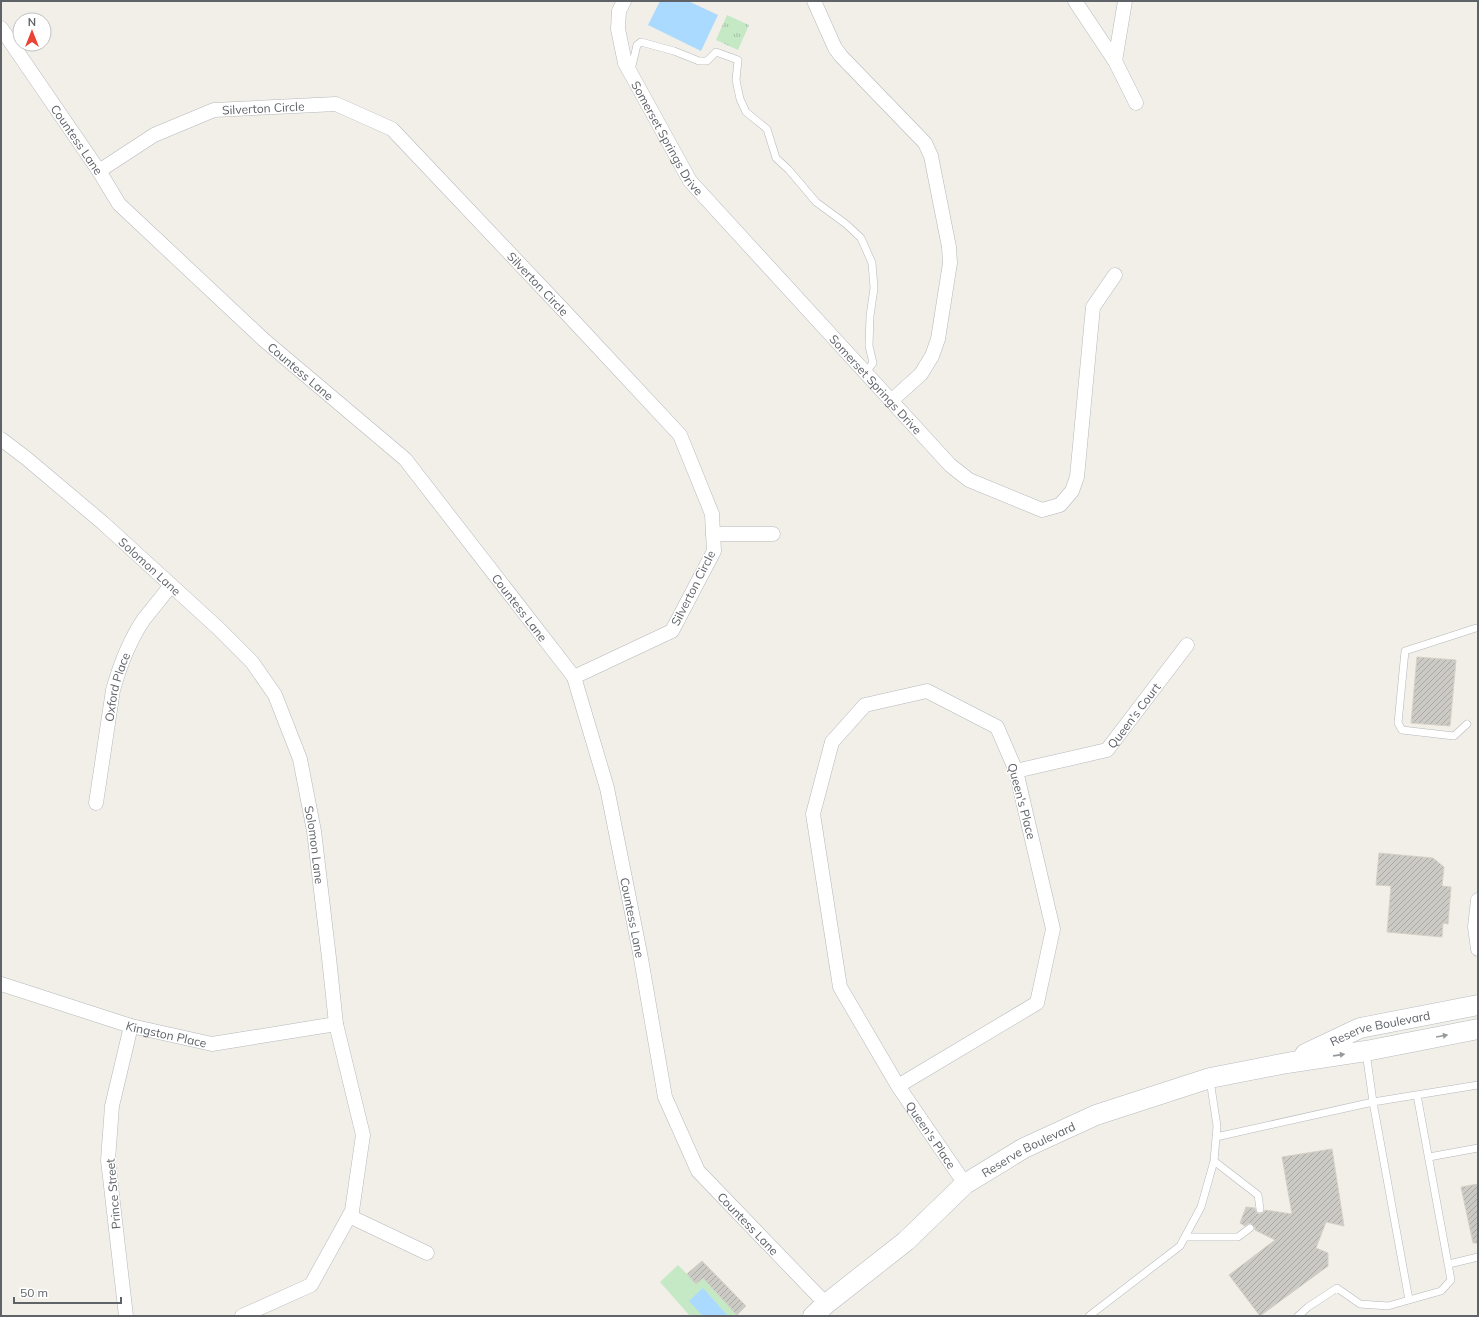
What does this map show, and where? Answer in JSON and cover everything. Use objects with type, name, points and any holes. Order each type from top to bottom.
[{"type":"street","name":"Somerset Springs Drive","points":[[624,1],[619,12],[618,29],[625,63],[690,181],[950,465],[969,480],[1042,510],[1060,505],[1072,491],[1077,477],[1093,307],[1115,275]]},
{"type":"street","points":[[814,1],[835,48],[841,56],[925,143],[931,156],[949,247],[950,263],[938,339],[932,356],[921,374],[891,401]]},
{"type":"street","points":[[1075,1],[1115,61],[1136,103]]},
{"type":"street","points":[[1115,61],[1125,1]]},
{"type":"street","name":"Countess Lane","points":[[1,28],[99,171],[119,204],[264,340],[405,459],[574,677],[607,788],[640,953],[665,1097],[698,1171],[820,1310]]},
{"type":"street","name":"Silverton Circle","points":[[99,171],[154,135],[214,110],[336,104],[392,129],[570,317],[680,435],[712,514],[714,551],[672,631],[574,677]]},
{"type":"street","name":"Solomon Lane","points":[[1,439],[103,522],[218,628],[252,662],[274,695],[300,759],[314,832],[330,958],[336,1024],[363,1135],[352,1211],[311,1285],[242,1316]]},
{"type":"street","points":[[713,534],[772,534]]},
{"type":"street","name":"Oxford Place","points":[[96,803],[113,690],[118,673],[130,643],[144,620],[171,585]]},
{"type":"street","name":"Queen's Court","points":[[1016,771],[1107,750],[1188,645]]},
{"type":"street","name":"Queen's Place","points":[[898,1086],[1037,1003],[1053,929],[1016,771],[997,728],[927,691],[865,705],[832,742],[813,814],[840,987],[898,1086],[965,1184]]},
{"type":"street","points":[[1478,900],[1475,928],[1478,949]]},
{"type":"street","name":"Kingston Place","points":[[1,984],[131,1026],[212,1044],[336,1024]]},
{"type":"street","name":"Reserve Boulevard","points":[[1287,1063],[1360,1028],[1478,1005]]},
{"type":"street","name":"Prince Street","points":[[126,1316],[108,1160],[112,1106],[131,1026]]},
{"type":"street","name":"Reserve Boulevard","points":[[820,1310],[906,1241],[965,1184],[1024,1148],[1096,1115],[1210,1078],[1287,1063],[1366,1051],[1478,1029]]},
{"type":"street","points":[[349,1216],[427,1253]]},
{"type":"lane","points":[[630,72],[637,45],[641,42],[674,51],[699,61],[707,61],[716,52],[738,60],[736,80],[740,99],[746,112],[767,129],[776,158],[789,170],[816,202],[846,224],[861,238],[872,264],[874,288],[870,316],[870,346],[873,363],[865,373]]},
{"type":"lane","points":[[1467,724],[1454,736],[1402,730],[1398,724],[1405,651],[1476,628]]},
{"type":"lane","points":[[1366,1051],[1373,1102],[1409,1300]]},
{"type":"lane","points":[[1089,1316],[1180,1246],[1201,1207],[1214,1161],[1217,1126],[1210,1078]]},
{"type":"lane","points":[[1216,1137],[1373,1102],[1478,1085]]},
{"type":"lane","points":[[1298,1316],[1308,1307],[1337,1288],[1360,1304],[1388,1306],[1441,1291],[1451,1280],[1417,1095]]},
{"type":"lane","points":[[1429,1157],[1478,1148]]},
{"type":"lane","points":[[1214,1161],[1258,1195],[1260,1209]]},
{"type":"lane","points":[[1185,1237],[1238,1237],[1250,1228]]},
{"type":"lane","points":[[1449,1264],[1478,1257]]},
{"type":"green space","points":[[727,15],[749,25],[738,50],[716,40]]},
{"type":"green space","points":[[702,1261],[746,1306],[737,1315],[738,1316],[690,1316],[660,1282],[678,1265],[687,1274]]},
{"type":"water","points":[[660,1],[688,1],[718,15],[701,51],[648,25]]},
{"type":"water","points":[[703,1288],[728,1316],[703,1316],[689,1301]]},
{"type":"building","points":[[1417,657],[1456,660],[1450,726],[1411,723]]},
{"type":"building","points":[[1379,853],[1433,858],[1444,867],[1442,886],[1451,887],[1448,924],[1443,923],[1442,937],[1387,932],[1391,886],[1376,885]]},
{"type":"building","points":[[1332,1149],[1344,1226],[1326,1222],[1316,1248],[1328,1253],[1328,1266],[1260,1316],[1229,1275],[1275,1240],[1255,1230],[1255,1227],[1252,1224],[1249,1223],[1245,1226],[1240,1223],[1246,1207],[1255,1208],[1256,1212],[1259,1214],[1263,1213],[1265,1210],[1292,1214],[1282,1157]]},
{"type":"building","points":[[1478,1184],[1478,1243],[1473,1243],[1461,1187]]},
{"type":"building","points":[[702,1261],[746,1306],[737,1315],[703,1278],[696,1284],[687,1274]]}]
